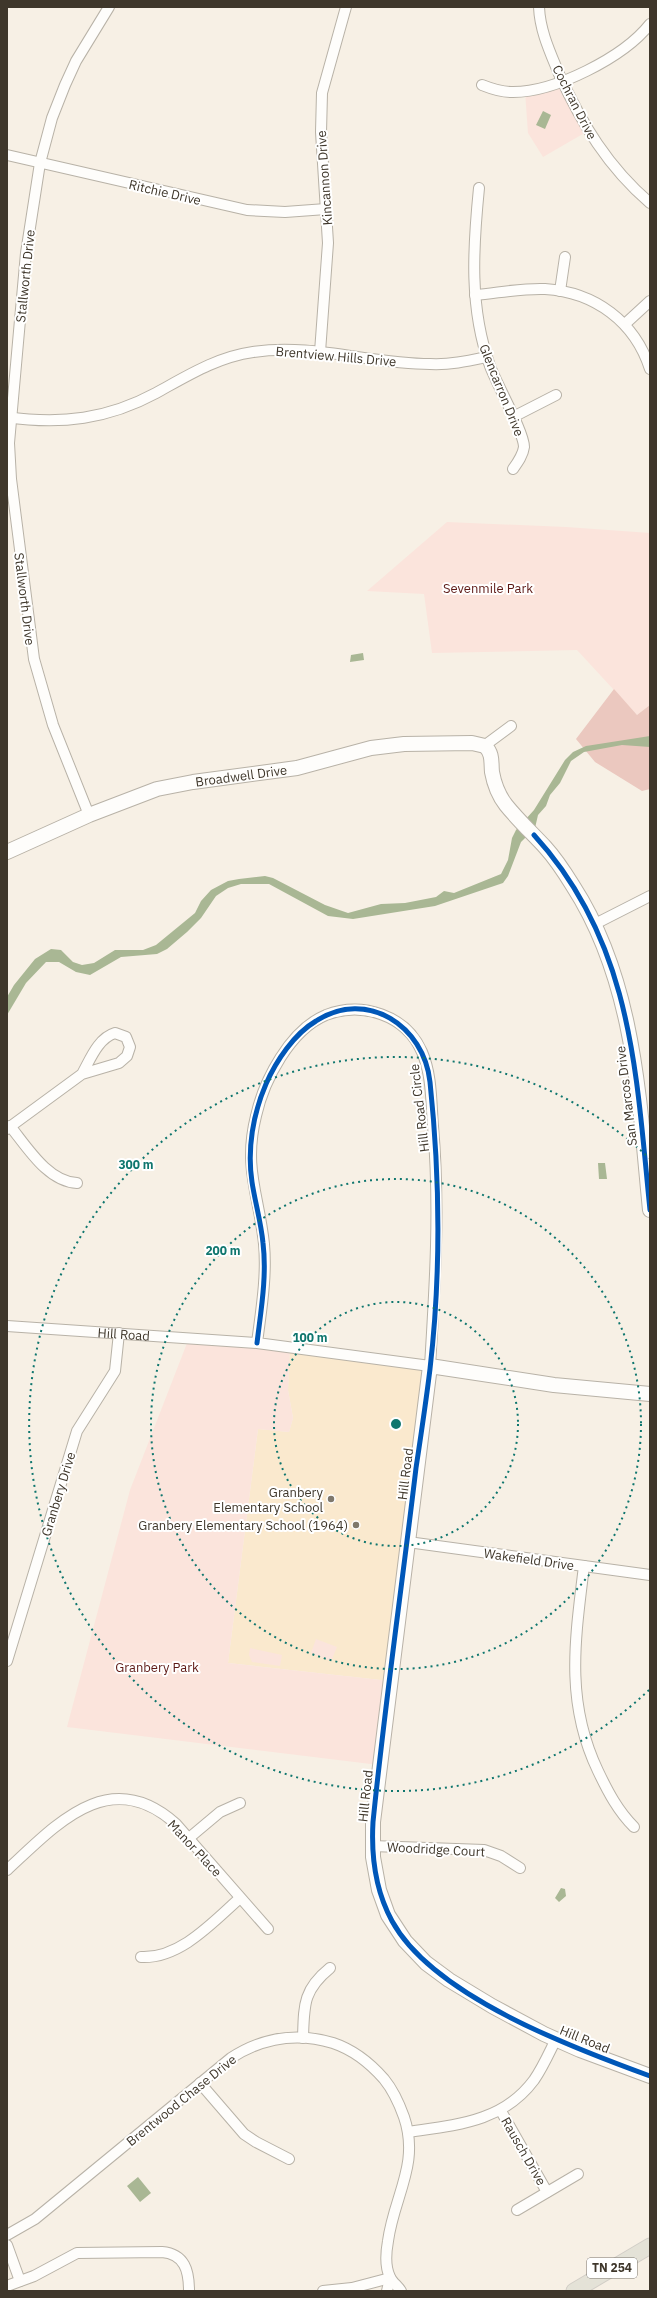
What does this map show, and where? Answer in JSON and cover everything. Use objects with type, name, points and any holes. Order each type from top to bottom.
[{"type":"main road","name":"TN 254","points":[[577,2290],[650,2246]]},
{"type":"street","name":"Stallworth Drive","points":[[89,815],[53,725],[34,659],[11,478],[9,417],[26,253],[40,163],[52,118],[65,85],[76,61],[109,7]]},
{"type":"street","name":"Kincannon Drive","points":[[320,352],[328,257],[321,132],[322,93],[346,7]]},
{"type":"street","name":"Cochran Drive","points":[[539,7],[542,31],[562,80],[580,118],[602,153],[626,181],[650,203]]},
{"type":"street","points":[[482,85],[498,91],[519,92],[537,89],[562,80],[612,58],[634,42],[650,24]]},
{"type":"street","name":"Ritchie Drive","points":[[7,155],[247,210],[285,212],[326,209]]},
{"type":"street","name":"Glencarron Drive","points":[[479,188],[473,252],[475,295],[479,323],[487,356],[521,435],[524,448],[513,469]]},
{"type":"street","points":[[560,291],[565,257]]},
{"type":"street","points":[[475,295],[534,289],[560,291],[594,301],[625,324],[638,342],[650,369]]},
{"type":"street","points":[[625,324],[650,301]]},
{"type":"street","name":"Brentview Hills Drive","points":[[9,417],[51,421],[93,417],[132,405],[200,369],[231,356],[274,350],[320,352],[429,364],[460,362],[487,356]]},
{"type":"street","points":[[513,417],[556,395]]},
{"type":"street","points":[[485,746],[511,726]]},
{"type":"street","name":"Broadwell Drive","points":[[7,852],[89,815],[157,789],[193,782],[297,768],[371,748],[472,743],[485,746]]},
{"type":"street","name":"San Marcos Drive","points":[[485,746],[491,756],[492,772],[498,792],[506,805],[534,835],[564,872],[595,924],[618,984],[628,1025],[650,1210]]},
{"type":"street","points":[[595,924],[650,896]]},
{"type":"street","name":"Hill Road Circle","points":[[257,1343],[264,1255],[252,1182],[250,1159],[253,1128],[261,1099],[276,1066],[296,1038],[309,1025],[323,1016],[338,1012],[352,1009],[371,1011],[392,1019],[412,1036],[423,1054],[429,1073],[438,1204],[430,1366]]},
{"type":"street","points":[[77,1183],[66,1182],[54,1175],[9,1128],[82,1074],[114,1066],[124,1060],[130,1047],[126,1037],[115,1033],[104,1040],[96,1049],[82,1074]]},
{"type":"street","name":"Hill Road","points":[[7,1326],[257,1343],[430,1366],[554,1385],[650,1394]]},
{"type":"street","name":"Granbery Drive","points":[[7,1661],[77,1431],[115,1371],[119,1333]]},
{"type":"street","name":"Hill Road","points":[[430,1366],[376,1797],[372,1846],[376,1880],[385,1907],[396,1928],[413,1951],[431,1967],[465,1990],[556,2039],[650,2076]]},
{"type":"street","name":"Wakefield Drive","points":[[408,1542],[650,1575]]},
{"type":"street","points":[[584,1566],[574,1664],[579,1718],[586,1744],[602,1781],[617,1808],[634,1827]]},
{"type":"street","name":"Manor Place","points":[[7,1870],[77,1811],[91,1804],[105,1800],[131,1801],[148,1806],[169,1818],[189,1838],[268,1929]]},
{"type":"street","points":[[189,1838],[220,1812],[240,1803]]},
{"type":"street","name":"Woodridge Court","points":[[372,1846],[479,1850],[498,1854],[520,1868]]},
{"type":"street","points":[[141,1957],[163,1955],[190,1940],[240,1898]]},
{"type":"street","points":[[303,2038],[306,1996],[315,1981],[330,1968]]},
{"type":"street","name":"Brentwood Chase Drive","points":[[7,2234],[36,2219],[231,2058],[251,2047],[276,2039],[303,2038],[341,2046],[371,2065],[392,2090],[401,2109],[408,2132],[410,2150],[407,2173],[392,2220],[388,2240],[387,2260],[390,2278]]},
{"type":"street","name":"Rausch Drive","points":[[408,2132],[474,2122],[501,2110],[520,2095],[534,2080],[556,2039]]},
{"type":"street","points":[[200,2083],[244,2134],[289,2159]]},
{"type":"street","name":"Rausch Drive","points":[[501,2110],[547,2192]]},
{"type":"street","name":"Rausch Drive","points":[[517,2210],[578,2174]]},
{"type":"street","points":[[7,2245],[20,2281]]},
{"type":"street","points":[[7,2286],[77,2253],[162,2252],[174,2255],[185,2265],[189,2274],[189,2291]]},
{"type":"street","points":[[323,2291],[352,2288],[390,2278]]},
{"type":"street","points":[[386,2291],[390,2278]]},
{"type":"street","points":[[390,2278],[401,2291]]},
{"type":"shaded area","points":[[543,111],[551,115],[545,129],[536,125]]},
{"type":"shaded area","points":[[363,653],[364,660],[350,662],[351,655]]},
{"type":"shaded area","points":[[614,689],[637,715],[650,705],[650,789],[642,791],[595,762],[576,739]]},
{"type":"shaded area","points":[[650,736],[650,747],[622,745],[584,752],[571,761],[560,783],[550,795],[546,806],[538,815],[535,828],[521,842],[508,876],[503,883],[435,906],[353,919],[328,916],[269,884],[241,884],[228,888],[216,896],[201,918],[187,932],[167,949],[157,954],[121,957],[90,975],[76,972],[59,962],[46,962],[26,983],[7,1015],[7,997],[14,985],[35,959],[51,949],[61,950],[73,962],[82,965],[94,963],[115,950],[143,950],[156,945],[195,913],[201,901],[211,890],[228,881],[265,876],[273,878],[325,905],[348,913],[381,904],[405,903],[436,897],[444,891],[454,893],[501,874],[508,860],[512,838],[516,830],[534,810],[565,760],[573,752],[586,746]]},
{"type":"shaded area","points":[[598,1163],[605,1163],[607,1179],[599,1179]]},
{"type":"shaded area","name":"Granbery Elementary School","points":[[290,1346],[430,1366],[390,1681],[228,1663],[258,1429],[289,1432],[293,1418],[288,1390]]},
{"type":"shaded area","points":[[561,1888],[565,1889],[566,1896],[559,1902],[555,1898]]},
{"type":"shaded area","points":[[138,2177],[151,2193],[140,2202],[127,2186]]},
{"type":"green space","points":[[562,80],[588,131],[543,157],[528,133],[525,91]]},
{"type":"green space","name":"Sevenmile Park","points":[[447,522],[566,527],[650,533],[650,705],[637,715],[577,650],[432,653],[424,594],[367,591]]},
{"type":"green space","name":"Granbery Park","points":[[189,1338],[290,1346],[288,1390],[293,1418],[289,1432],[258,1429],[228,1663],[390,1681],[379,1765],[67,1727],[130,1490]]},
{"type":"green space","points":[[316,1639],[337,1647],[331,1661],[311,1653]]},
{"type":"green space","points":[[250,1648],[282,1655],[280,1666],[252,1662],[249,1655]]},
{"type":"cycle path","points":[[534,835],[567,877],[592,920],[611,965],[624,1012],[633,1060],[640,1109],[650,1210]]},
{"type":"cycle path","points":[[257,1343],[263,1293],[264,1255],[261,1227],[252,1182],[250,1157],[252,1132],[261,1095],[280,1057],[300,1033],[308,1026],[335,1012],[354,1009],[373,1011],[390,1018],[405,1029],[417,1044],[425,1062],[430,1082],[436,1154],[438,1226],[434,1333],[388,1689],[373,1822],[374,1861],[378,1885],[386,1909],[392,1921],[412,1948],[439,1973],[471,1996],[508,2016],[583,2051],[650,2076]]},
{"type":"place","name":"Granbery Elementary School","points":[[331,1499]]},
{"type":"place","name":"Granbery Elementary School (1964)","points":[[356,1525]]}]
